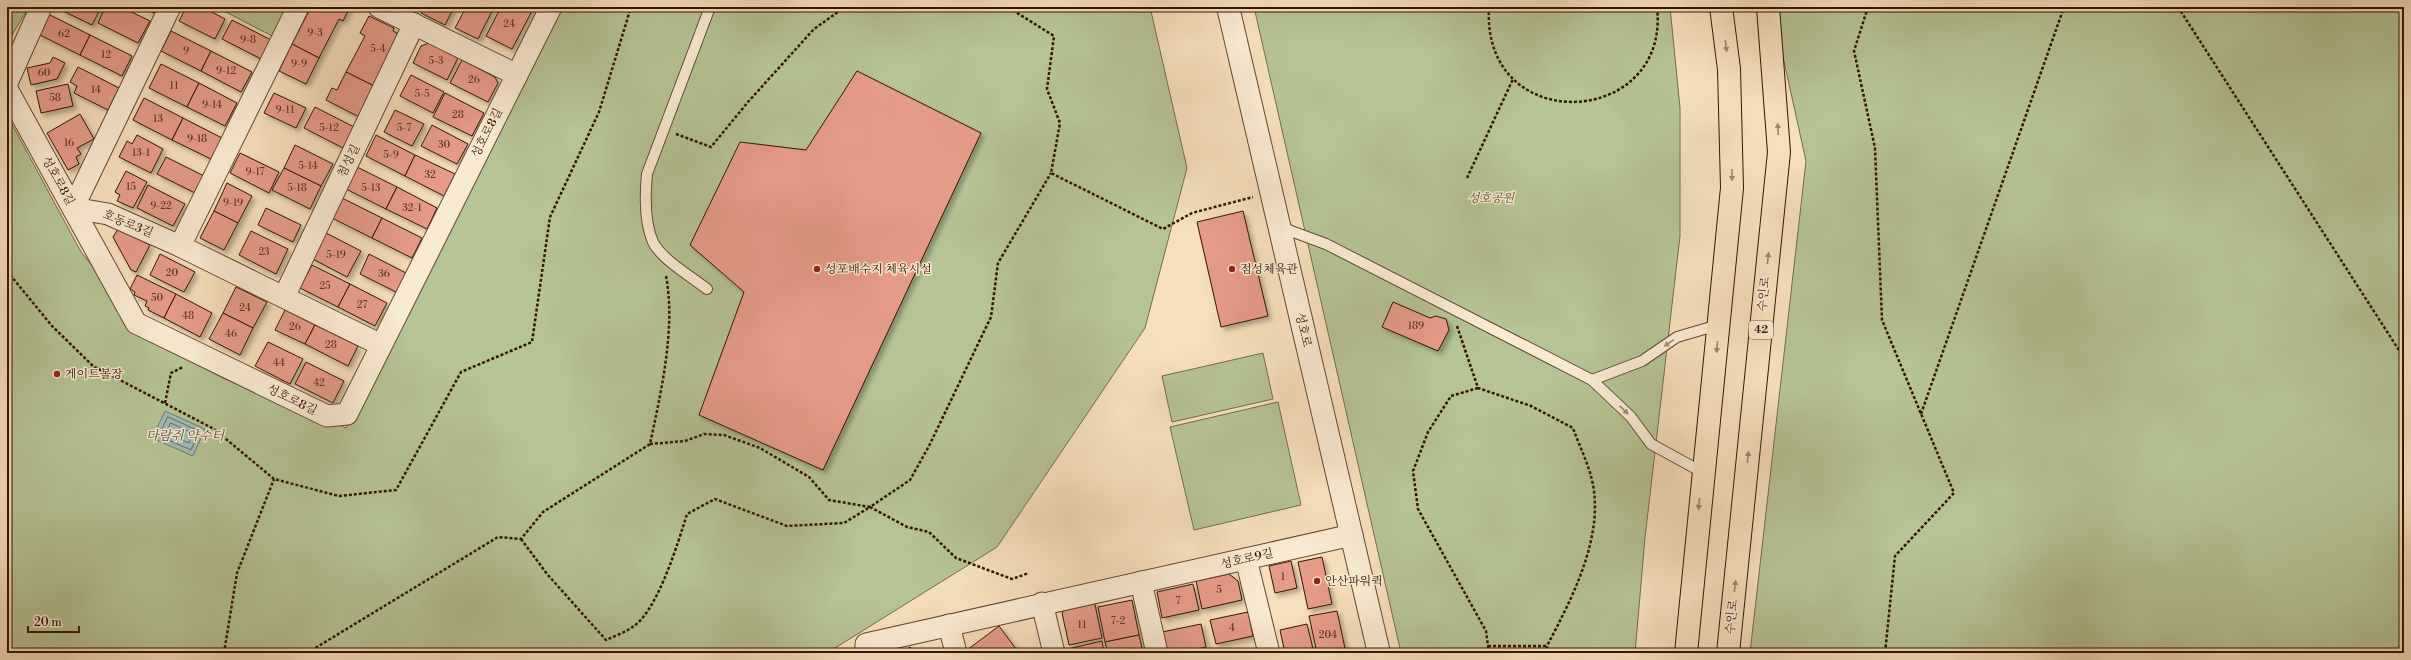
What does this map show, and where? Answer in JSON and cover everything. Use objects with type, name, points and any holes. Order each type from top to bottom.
[{"type":"highway","points":[[1686,653],[1702,472],[1718,348],[1718,325],[1732,188],[1729,69],[1721,7]]},
{"type":"highway","name":"수인로","points":[[1728,653],[1779,152],[1768,7]]},
{"type":"street","points":[[7,83],[41,7]]},
{"type":"street","points":[[72,208],[170,7]]},
{"type":"street","points":[[180,246],[298,7]]},
{"type":"street","points":[[379,7],[517,75]]},
{"type":"street","name":"성호로8길","points":[[7,89],[136,323],[327,416],[347,414],[551,7]]},
{"type":"street","name":"성호로","points":[[1228,7],[1380,653]]},
{"type":"street","name":"첨성길","points":[[284,297],[414,24]]},
{"type":"street","name":"호동로3길","points":[[72,208],[108,214],[180,246],[381,345]]},
{"type":"street","name":"성호로9길","points":[[866,653],[866,644],[1042,603],[1352,535]]},
{"type":"street","points":[[1246,559],[1269,653]]},
{"type":"street","points":[[1141,582],[1157,653]]},
{"type":"street","points":[[1042,603],[1054,653]]},
{"type":"street","points":[[949,625],[956,653]]},
{"type":"lane","points":[[707,289],[662,254],[653,242],[648,218],[646,193],[647,174],[710,7]]},
{"type":"lane","points":[[1279,227],[1326,244],[1592,380],[1631,417],[1651,444],[1702,472]]},
{"type":"lane","points":[[1592,380],[1642,361],[1677,337],[1718,325]]},
{"type":"path","points":[[663,129],[711,146],[748,102],[814,29],[845,7]]},
{"type":"path","points":[[307,653],[498,537],[521,539],[547,574],[606,640],[634,626],[649,609],[673,557],[687,514],[715,499],[787,526],[844,523],[910,480],[929,446],[991,317],[998,263],[1051,173],[1060,123],[1047,89],[1054,36],[1014,11],[998,7]]},
{"type":"path","points":[[1489,7],[1488,28],[1496,56],[1513,79],[1537,96],[1565,103],[1594,101],[1619,90],[1639,72],[1653,48],[1658,22],[1657,7]]},
{"type":"path","points":[[1868,7],[1854,51],[1875,148],[1882,320],[1954,493],[1895,556],[1885,653]]},
{"type":"path","points":[[1921,415],[2064,7]]},
{"type":"path","points":[[2178,7],[2404,358]]},
{"type":"path","points":[[1466,178],[1513,79]]},
{"type":"path","points":[[1051,173],[1162,228],[1192,213],[1271,193]]},
{"type":"path","points":[[650,444],[664,375],[670,294],[662,254]]},
{"type":"path","points":[[1450,307],[1478,388]]},
{"type":"path","points":[[165,403],[171,373],[202,356]]},
{"type":"path","points":[[1488,653],[1486,631],[1418,509],[1413,471],[1428,432],[1451,396],[1478,388],[1531,406],[1573,428],[1592,481],[1594,526],[1577,589],[1547,646],[1547,653]]},
{"type":"path","points":[[521,539],[543,512],[650,444],[685,441],[704,434],[724,435],[760,448],[809,477],[830,500],[870,507],[907,527],[928,532],[956,558],[1012,579],[1029,573]]},
{"type":"path","points":[[224,653],[237,573],[274,479]]},
{"type":"path","points":[[1488,646],[1547,646]]},
{"type":"green space","points":[[7,7],[29,7],[7,43]]},
{"type":"green space","points":[[216,7],[292,7],[276,38]]},
{"type":"green space","points":[[561,7],[1150,7],[1187,168],[1145,328],[997,547],[827,653],[7,653],[7,115],[81,252],[154,342],[225,379],[346,428],[392,326]]},
{"type":"green space","name":"성호공원","points":[[1254,7],[1670,7],[1680,108],[1680,236],[1645,538],[1635,653],[1401,653]]},
{"type":"green space","points":[[1772,7],[2404,7],[2404,653],[1750,653],[1806,161]]},
{"type":"green space","points":[[1263,353],[1273,399],[1172,422],[1162,376]]},
{"type":"green space","points":[[1278,402],[1301,505],[1194,530],[1170,427]]},
{"type":"water","name":"다람쥐 약수터","points":[[165,411],[205,429],[193,456],[152,438]]},
{"type":"building","points":[[64,7],[101,7],[92,25],[63,11]]},
{"type":"building","points":[[105,7],[121,7],[150,21],[138,43],[98,23]]},
{"type":"building","points":[[143,7],[157,7],[154,13]]},
{"type":"building","points":[[186,7],[202,7],[225,19],[215,39],[179,21]]},
{"type":"building","points":[[311,7],[350,7],[343,21],[339,19],[319,58],[292,44]]},
{"type":"building","points":[[424,7],[454,7],[445,25],[421,13]]},
{"type":"building","points":[[466,7],[494,7],[478,39],[455,28]]},
{"type":"building","points":[[501,7],[524,7],[532,11],[512,49],[486,36]]},
{"type":"building","points":[[524,7],[534,7],[532,11]]},
{"type":"building","points":[[48,14],[90,35],[80,55],[38,34]]},
{"type":"building","points":[[369,16],[394,28],[393,31],[400,35],[374,86],[346,72],[365,36],[360,33]]},
{"type":"building","points":[[232,20],[273,41],[263,60],[222,39]]},
{"type":"building","points":[[171,31],[211,51],[201,71],[161,51]]},
{"type":"building","points":[[90,35],[132,56],[122,76],[80,55]]},
{"type":"building","points":[[429,43],[458,58],[447,80],[413,63],[421,46]]},
{"type":"building","points":[[292,44],[319,58],[306,84],[279,71]]},
{"type":"building","points":[[211,51],[252,72],[241,92],[201,71]]},
{"type":"building","points":[[53,57],[65,63],[57,79],[31,85],[27,68],[50,63]]},
{"type":"building","points":[[462,60],[495,77],[498,83],[488,102],[450,83]]},
{"type":"building","points":[[161,64],[199,83],[187,107],[149,88]]},
{"type":"building","points":[[78,67],[119,88],[108,110],[74,93],[77,86],[70,82]]},
{"type":"building","name":"성포배수지 체육시설","points":[[857,71],[981,133],[823,470],[699,415],[744,292],[690,245],[740,142],[806,150]]},
{"type":"building","points":[[346,72],[374,86],[361,118],[326,100],[332,88],[337,90]]},
{"type":"building","points":[[411,75],[444,92],[433,113],[400,96]]},
{"type":"building","points":[[199,83],[237,103],[225,126],[187,107]]},
{"type":"building","points":[[68,84],[73,106],[41,113],[36,91]]},
{"type":"building","points":[[274,93],[306,108],[296,128],[264,113]]},
{"type":"building","points":[[445,93],[484,113],[472,136],[433,117]]},
{"type":"building","points":[[144,98],[183,118],[172,140],[133,120]]},
{"type":"building","points":[[315,107],[354,127],[343,148],[304,128]]},
{"type":"building","points":[[395,110],[424,124],[412,146],[384,132]]},
{"type":"building","points":[[80,114],[94,139],[77,148],[81,154],[76,157],[79,164],[68,170],[47,133]]},
{"type":"building","points":[[183,118],[222,138],[211,159],[172,140]]},
{"type":"building","points":[[432,125],[468,144],[457,164],[421,146]]},
{"type":"building","points":[[137,135],[163,149],[151,173],[119,157],[127,141],[132,144]]},
{"type":"building","points":[[376,135],[415,155],[405,176],[366,156]]},
{"type":"building","points":[[295,145],[333,164],[321,186],[284,168]]},
{"type":"building","points":[[240,153],[279,172],[269,193],[230,173]]},
{"type":"building","points":[[415,155],[455,174],[444,196],[405,176]]},
{"type":"building","points":[[166,157],[204,176],[195,193],[157,174]]},
{"type":"building","points":[[357,167],[397,187],[386,209],[346,189]]},
{"type":"building","points":[[284,168],[321,186],[310,209],[272,190]]},
{"type":"building","points":[[126,171],[147,182],[133,208],[117,201],[120,195],[115,192]]},
{"type":"building","points":[[227,183],[252,196],[238,223],[214,211]]},
{"type":"building","points":[[148,185],[185,204],[173,226],[137,208]]},
{"type":"building","points":[[397,187],[437,208],[427,229],[386,209]]},
{"type":"building","points":[[342,198],[382,218],[372,238],[332,218]]},
{"type":"building","points":[[266,208],[301,225],[293,242],[258,225]]},
{"type":"building","points":[[214,211],[238,223],[224,250],[200,238]]},
{"type":"building","name":"점성체육관","points":[[1243,211],[1268,316],[1221,327],[1197,222]]},
{"type":"building","points":[[382,218],[422,238],[412,258],[372,238]]},
{"type":"building","points":[[118,229],[150,245],[136,272],[131,270],[113,237]]},
{"type":"building","points":[[251,231],[288,249],[276,274],[239,255]]},
{"type":"building","points":[[324,232],[361,251],[347,277],[311,258]]},
{"type":"building","points":[[160,254],[195,272],[184,292],[150,275]]},
{"type":"building","points":[[369,254],[408,274],[398,293],[360,274]]},
{"type":"building","points":[[312,265],[350,284],[338,307],[300,288]]},
{"type":"building","points":[[137,275],[176,294],[164,318],[148,310],[149,308],[145,306],[147,301],[134,295],[135,292],[130,289]]},
{"type":"building","points":[[350,284],[387,303],[375,326],[338,307]]},
{"type":"building","points":[[236,287],[267,302],[253,328],[223,313]]},
{"type":"building","points":[[176,294],[212,313],[200,337],[164,318]]},
{"type":"building","points":[[1393,302],[1430,318],[1436,316],[1446,319],[1449,330],[1438,351],[1382,327]]},
{"type":"building","points":[[285,310],[315,325],[305,344],[275,330]]},
{"type":"building","points":[[223,313],[253,328],[240,355],[209,339]]},
{"type":"building","points":[[315,325],[358,346],[348,366],[305,344]]},
{"type":"building","points":[[268,342],[303,359],[290,384],[255,366]]},
{"type":"building","points":[[306,362],[344,381],[333,403],[295,384]]},
{"type":"building","points":[[1322,557],[1332,604],[1308,609],[1298,562]]},
{"type":"building","points":[[1291,561],[1297,588],[1275,593],[1269,566]]},
{"type":"building","points":[[1229,574],[1238,581],[1242,600],[1202,609],[1196,581]]},
{"type":"building","points":[[1193,584],[1199,610],[1162,618],[1157,592]]},
{"type":"building","points":[[1094,600],[1102,638],[1069,645],[1062,613],[1067,606]]},
{"type":"building","points":[[1132,600],[1139,635],[1105,642],[1098,607]]},
{"type":"building","points":[[1337,611],[1346,653],[1317,653],[1309,616]]},
{"type":"building","points":[[1248,612],[1253,636],[1216,644],[1210,620]]},
{"type":"building","points":[[1201,624],[1206,647],[1178,653],[1166,653],[1162,632]]},
{"type":"building","points":[[1307,624],[1314,653],[1285,653],[1280,630]]},
{"type":"building","points":[[999,626],[1019,653],[969,653],[967,650]]},
{"type":"building","points":[[1139,635],[1143,653],[1108,653],[1105,642]]},
{"type":"building","points":[[1102,641],[1104,653],[1069,653],[1068,649]]},
{"type":"building","points":[[910,647],[915,653],[902,653]]},
{"type":"place","name":"성포배수지 체육시설","points":[[817,269]]},
{"type":"place","name":"점성체육관","points":[[1232,269]]},
{"type":"place","name":"게이트볼장","points":[[57,374]]},
{"type":"place","name":"안산파워퀵","points":[[1317,581]]}]
